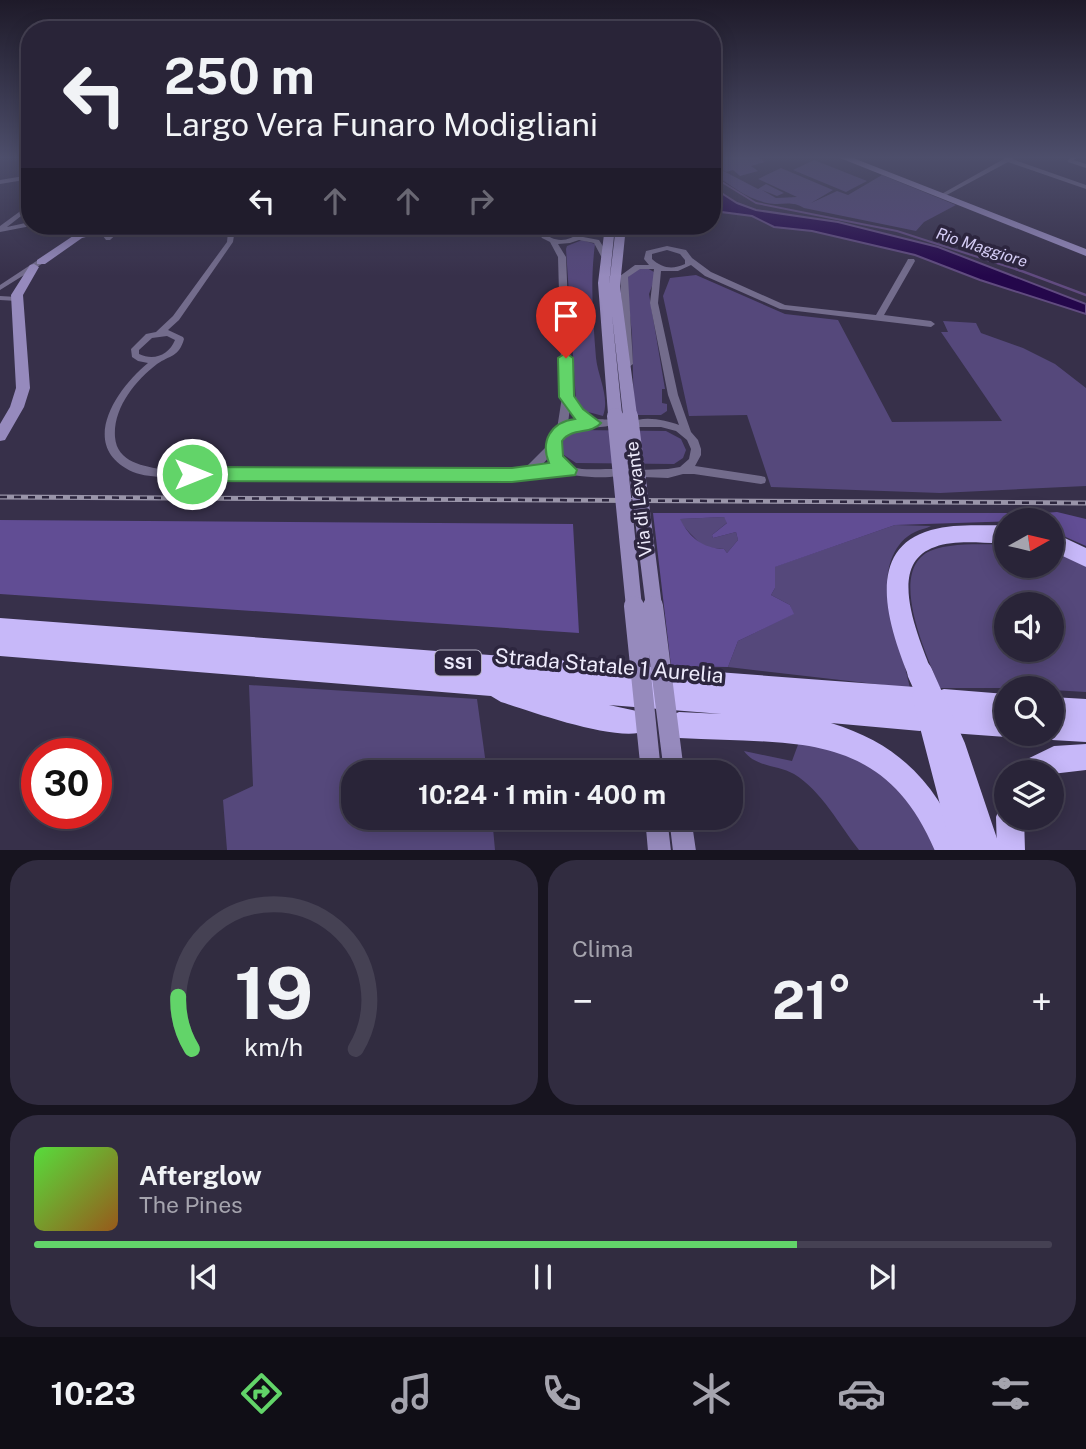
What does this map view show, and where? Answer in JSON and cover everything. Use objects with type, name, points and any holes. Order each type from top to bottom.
[{"type":"highway","points":[[965,850],[933,735],[919,697],[897,600],[897,580],[904,559],[916,546],[929,539],[994,535]]},
{"type":"highway","points":[[1064,547],[1086,558]]},
{"type":"highway","name":"Strada Statale 1 Aurelia","points":[[0,629],[919,697]]},
{"type":"highway","name":"Strada Statale 1 Aurelia","points":[[0,644],[471,681],[919,697]]},
{"type":"highway","points":[[471,681],[583,714],[658,723],[833,736],[857,745],[881,759],[919,795],[938,823],[950,850]]},
{"type":"highway","points":[[919,697],[953,747],[988,850]]},
{"type":"highway","points":[[1064,700],[1086,699]]},
{"type":"highway","points":[[994,705],[977,704],[948,711],[994,721]]},
{"type":"highway","points":[[1064,710],[1086,712]]},
{"type":"highway","points":[[1064,728],[1086,729]]},
{"type":"highway","points":[[1052,760],[1086,757]]},
{"type":"highway","points":[[1010,830],[1011,850]]},
{"type":"main road","points":[[941,196],[1086,253]]},
{"type":"main road","points":[[0,436],[12,416],[23,388],[18,300],[38,264],[85,235]]},
{"type":"main road","name":"Via di Levante","points":[[608,235],[603,308],[623,420],[672,760]]},
{"type":"main road","name":"Via di Levante","points":[[620,235],[614,286],[625,382],[623,420],[650,760]]},
{"type":"main road","points":[[658,830],[660,850]]},
{"type":"main road","points":[[682,830],[685,850]]},
{"type":"street","points":[[0,230],[21,213]]},
{"type":"street","points":[[0,230],[21,226]]},
{"type":"street","points":[[216,235],[224,239],[223,249]]},
{"type":"street","points":[[138,375],[138,358],[134,351],[138,344],[160,333],[176,318],[232,235]]},
{"type":"street","points":[[542,235],[553,241],[568,242],[580,238],[597,241],[605,256]]},
{"type":"street","points":[[553,241],[562,257]]},
{"type":"street","points":[[568,242],[562,257],[567,397],[562,429],[554,440],[553,447],[555,459],[569,470]]},
{"type":"street","points":[[706,469],[696,457],[694,442],[687,433],[673,395],[653,295],[657,267],[648,256],[659,248],[677,249],[706,273],[783,307],[930,324]]},
{"type":"street","points":[[657,281],[686,267],[689,260]]},
{"type":"street","points":[[880,317],[911,261]]},
{"type":"street","points":[[0,290],[38,264]]},
{"type":"street","points":[[625,382],[629,365],[624,275],[638,267],[706,273]]},
{"type":"street","points":[[0,290],[11,289],[18,300]]},
{"type":"street","points":[[0,298],[18,300]]},
{"type":"street","points":[[174,334],[176,318]]},
{"type":"street","points":[[160,333],[174,334],[180,339],[178,347],[138,375],[114,412],[107,433],[113,453],[119,460],[142,472],[614,472]]},
{"type":"street","points":[[138,358],[158,359]]},
{"type":"street","points":[[650,423],[665,420],[670,416],[673,411],[673,395]]},
{"type":"street","points":[[567,397],[578,413],[593,423]]},
{"type":"street","points":[[562,429],[623,420],[669,425],[687,433]]},
{"type":"street","points":[[522,474],[540,463],[553,447]]},
{"type":"street","points":[[684,470],[696,457]]},
{"type":"street","points":[[643,473],[706,469],[730,477],[761,480]]},
{"type":"shaded area","points":[[721,196],[756,210],[838,222],[938,247],[1086,304],[1086,314],[980,280],[915,255],[812,231],[774,227],[752,216],[721,212]]},
{"type":"shaded area","points":[[747,196],[776,198],[823,196],[811,203],[827,196],[933,196],[956,205],[924,222],[916,231],[795,204],[772,204]]},
{"type":"shaded area","points":[[582,240],[595,244],[593,315],[596,358],[605,402],[603,416],[581,410],[576,401],[566,249],[567,246]]},
{"type":"shaded area","points":[[647,268],[654,272],[655,278],[649,294],[665,389],[662,389],[662,403],[667,404],[667,411],[661,415],[634,415],[632,334],[626,279],[635,269]]},
{"type":"shaded area","points":[[696,275],[785,314],[838,320],[892,422],[1002,421],[941,332],[948,332],[943,321],[976,323],[981,333],[1023,348],[1055,364],[1086,388],[1086,486],[940,493],[771,487],[747,415],[689,416],[663,296],[670,278]]},
{"type":"shaded area","points":[[577,430],[666,431],[681,439],[686,450],[683,458],[674,464],[576,463],[564,455],[561,445],[565,437]]},
{"type":"shaded area","points":[[653,513],[994,513],[994,522],[895,525],[775,567],[775,588],[771,595],[790,605],[794,614],[738,641],[728,667],[671,666]],"holes":[[[724,517],[727,523],[712,535],[713,538],[736,532],[738,540],[727,553],[724,549],[709,547],[688,532],[680,519]]]},
{"type":"shaded area","points":[[1064,514],[1086,519],[1086,546],[1064,536]]},
{"type":"shaded area","points":[[724,517],[728,522],[712,535],[713,538],[736,532],[738,540],[727,553],[724,549],[703,547],[679,519]]},
{"type":"shaded area","points":[[0,520],[573,524],[579,633],[0,594]]},
{"type":"shaded area","points":[[895,525],[931,526],[915,532],[901,543],[892,558],[888,575],[887,592],[910,688],[728,667],[738,641],[793,614],[790,605],[771,595],[775,588],[774,567]]},
{"type":"shaded area","points":[[994,544],[994,578],[1064,578],[1064,555],[1086,567],[1086,692],[1064,691],[1064,676],[994,676],[994,688],[940,688],[914,616],[911,577],[917,561],[930,551],[957,545]]},
{"type":"shaded area","points":[[249,685],[477,699],[485,760],[341,760],[341,830],[493,830],[495,850],[227,850],[223,800],[253,786]]},
{"type":"shaded area","points":[[799,742],[837,746],[900,784],[943,850],[859,850],[804,781],[788,771],[754,760],[744,751],[792,761]]},
{"type":"waterway","name":"Rio Maggiore","points":[[744,196],[756,203],[897,231],[1021,271]]},
{"type":"waterway","name":"Rio Maggiore","points":[[1016,269],[1086,295]]},
{"type":"railway","points":[[0,497],[1086,503]]},
{"type":"route","points":[[192,474],[512,475],[569,470],[555,459],[554,440],[562,429],[593,423],[578,413],[567,397],[566,358]]}]
